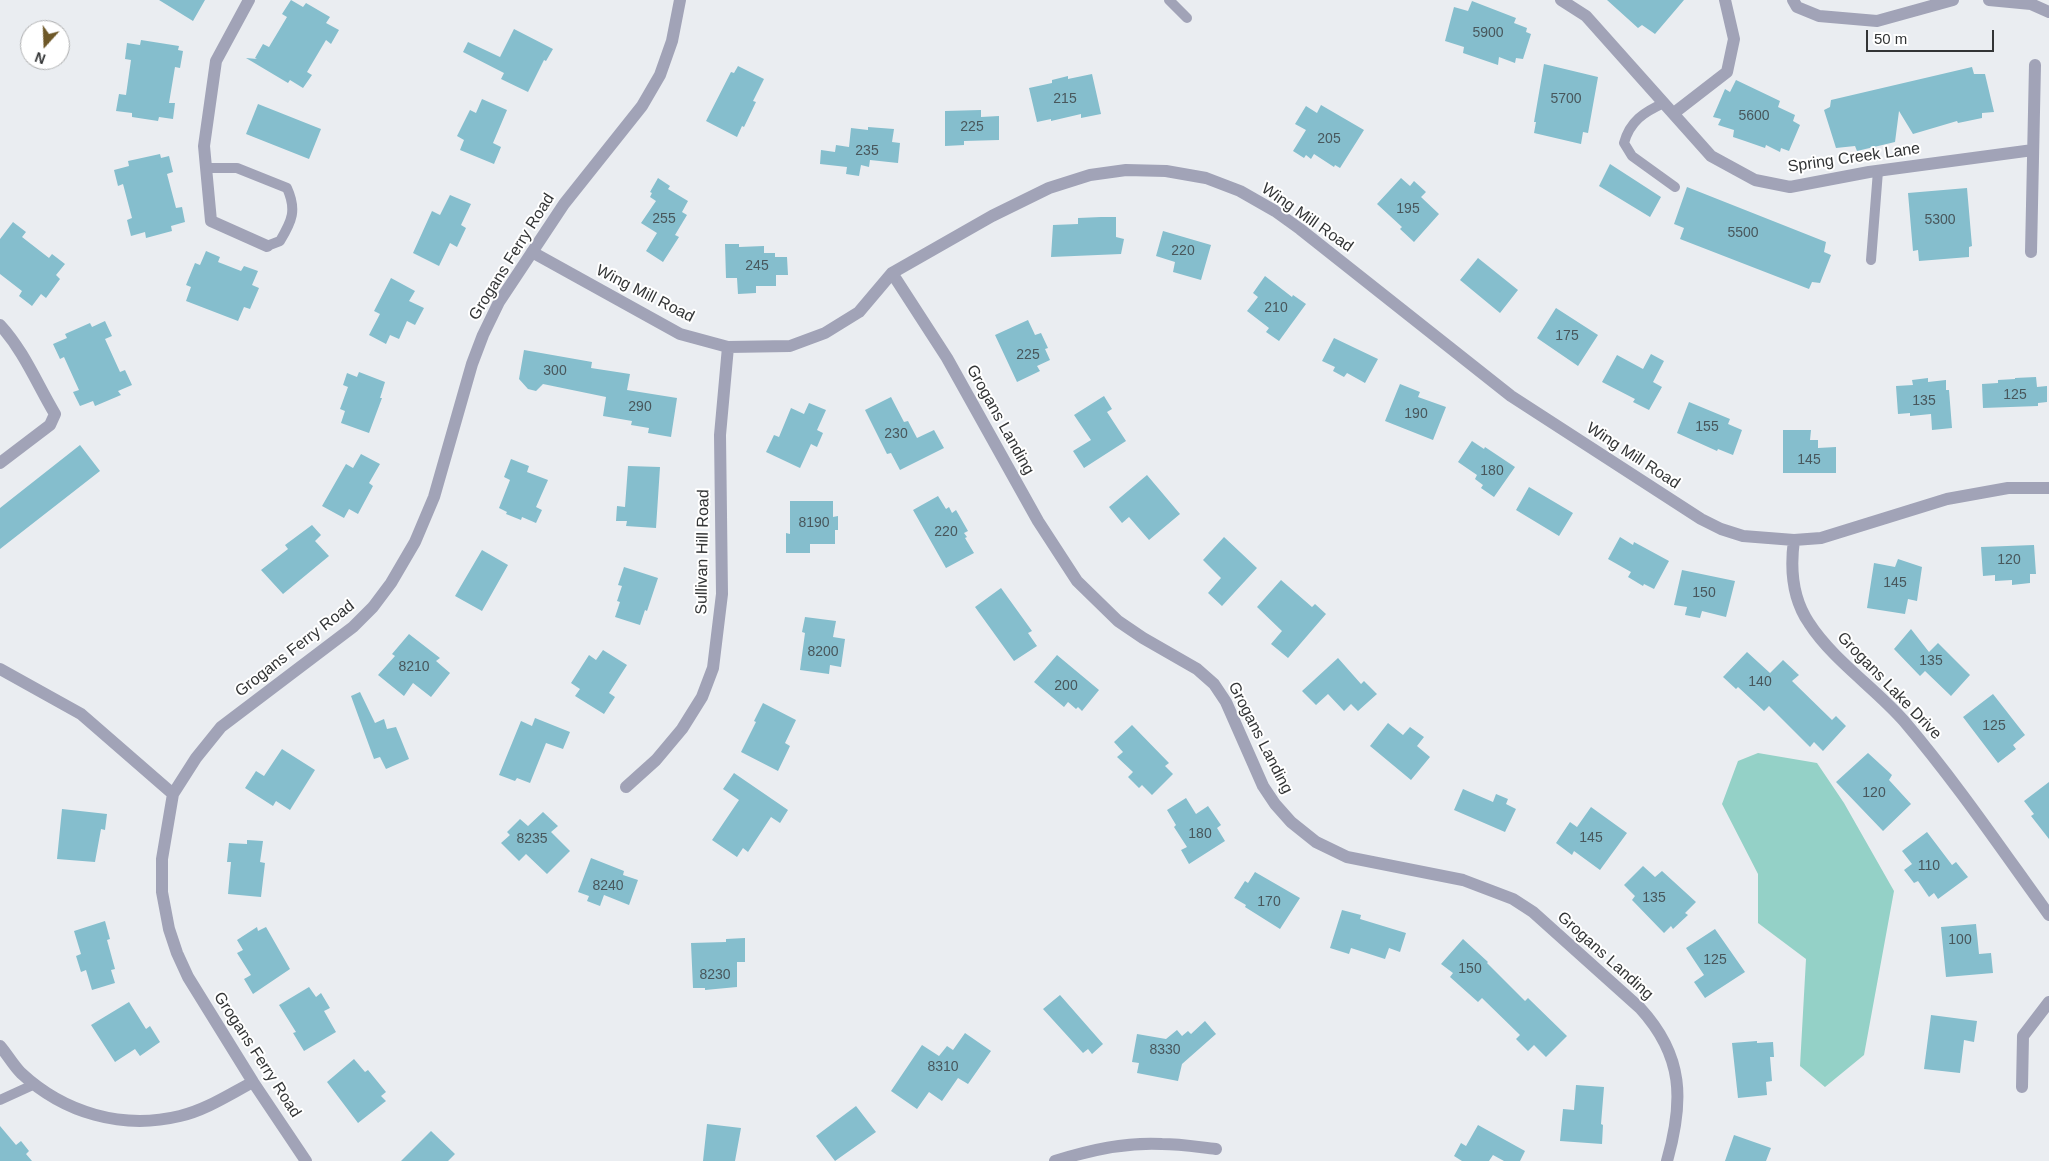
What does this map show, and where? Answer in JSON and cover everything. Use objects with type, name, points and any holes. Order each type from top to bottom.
[{"type":"street","points":[[249,0],[216,61],[204,146],[211,221],[266,246]]},
{"type":"street","name":"Grogans Ferry Road","points":[[306,1161],[253,1082],[188,977],[177,953],[169,929],[162,892],[162,859],[173,794],[196,758],[221,727],[353,627],[373,607],[391,583],[415,542],[434,497],[472,364],[483,335],[500,302],[564,204],[642,106],[660,75],[672,41],[680,0]]},
{"type":"street","name":"Spring Creek Lane","points":[[1561,0],[1586,16],[1711,156],[1755,180],[1790,187],[1878,171],[2033,150]]},
{"type":"street","points":[[1674,113],[1727,72],[1734,39],[1725,0]]},
{"type":"street","points":[[1793,0],[1797,7],[1819,16],[1877,22],[1953,0]]},
{"type":"street","points":[[1989,0],[2031,4],[2049,12]]},
{"type":"street","points":[[2031,252],[2035,65]]},
{"type":"street","name":"Wing Mill Road","points":[[532,252],[680,334],[728,347],[790,346],[825,334],[859,312],[892,273],[992,216],[1049,188],[1090,175],[1126,170],[1166,171],[1206,178],[1240,191],[1275,211],[1511,396],[1721,530],[1743,536],[1794,540],[1821,538],[1947,499],[2008,488],[2049,488]]},
{"type":"street","name":"Grogans Landing","points":[[892,273],[947,358],[1038,521],[1077,582],[1118,621],[1197,670],[1214,684],[1226,702],[1263,786],[1275,804],[1291,822],[1316,842],[1347,857],[1463,880],[1513,899],[1532,912],[1640,1008],[1655,1025],[1668,1046],[1677,1075],[1678,1104],[1674,1137],[1667,1161]]},
{"type":"street","points":[[0,325],[8,334],[30,369],[55,414],[50,425],[0,463]]},
{"type":"street","name":"Sullivan Hill Road","points":[[626,787],[656,760],[682,729],[702,697],[713,668],[722,594],[720,435],[728,347]]},
{"type":"street","name":"Grogans Lake Drive","points":[[1794,540],[1791,558],[1792,581],[1798,603],[1809,623],[1823,641],[1902,719],[1936,760],[2049,915]]},
{"type":"street","points":[[0,669],[81,714],[173,794]]},
{"type":"street","points":[[2022,1087],[2023,1036],[2049,1002]]},
{"type":"street","points":[[0,1046],[20,1072],[49,1095],[79,1110],[114,1120],[148,1122],[190,1113],[208,1106],[253,1082]]},
{"type":"street","points":[[1055,1161],[1083,1152],[1122,1145],[1161,1144],[1216,1149]]},
{"type":"lane","points":[[1169,0],[1187,18]]},
{"type":"lane","points":[[1664,103],[1644,113],[1627,132],[1624,143],[1632,156],[1675,187]]},
{"type":"lane","points":[[206,168],[237,168],[287,188],[293,201],[293,214],[280,241],[266,246]]},
{"type":"lane","points":[[1871,260],[1878,171]]},
{"type":"lane","points":[[0,1100],[35,1084]]},
{"type":"shaded area","points":[[1758,753],[1817,763],[1844,803],[1894,891],[1864,1055],[1825,1087],[1800,1066],[1806,959],[1758,923],[1758,874],[1722,804],[1738,761]]},
{"type":"building","points":[[159,0],[205,0],[193,21]]},
{"type":"building","points":[[291,0],[303,7],[306,3],[330,17],[326,23],[339,30],[331,44],[326,40],[307,72],[312,75],[303,88],[290,80],[288,83],[246,58],[257,59],[255,58],[263,44],[269,47],[287,17],[282,14]]},
{"type":"building","points":[[1607,0],[1684,0],[1655,34],[1642,25],[1638,28]]},
{"type":"building","points":[[1472,1],[1516,18],[1514,23],[1527,28],[1526,32],[1531,34],[1523,59],[1516,58],[1515,63],[1499,57],[1498,65],[1463,53],[1464,47],[1445,41],[1454,7],[1468,11]]},
{"type":"building","points":[[514,29],[553,49],[546,61],[544,60],[528,92],[501,79],[504,73],[463,52],[468,42],[500,57]]},
{"type":"building","points":[[141,40],[179,46],[178,50],[183,51],[180,68],[175,67],[169,103],[175,103],[173,119],[159,117],[158,121],[132,117],[132,113],[116,111],[119,94],[126,95],[131,60],[125,59],[127,43],[140,45]]},
{"type":"building","points":[[1544,64],[1598,77],[1588,133],[1583,132],[1581,144],[1534,133],[1536,122],[1534,122]]},
{"type":"building","points":[[738,66],[764,79],[753,101],[756,102],[737,137],[706,121],[731,72],[734,73]]},
{"type":"building","points":[[1972,67],[1974,74],[1985,74],[1994,112],[1982,113],[1982,118],[1958,123],[1957,121],[1913,134],[1899,111],[1895,142],[1857,151],[1855,146],[1836,148],[1824,110],[1830,107],[1831,100]]},
{"type":"building","points":[[1092,74],[1101,114],[1081,118],[1081,114],[1051,121],[1051,119],[1037,122],[1029,88],[1052,83],[1052,80],[1068,76],[1068,79]]},
{"type":"building","points":[[1736,80],[1780,101],[1778,107],[1795,115],[1793,121],[1800,125],[1789,151],[1781,148],[1780,152],[1766,145],[1765,148],[1733,137],[1734,130],[1718,125],[1721,119],[1713,117],[1725,89],[1730,92]]},
{"type":"building","points":[[482,99],[507,110],[493,143],[501,147],[494,164],[460,150],[464,140],[457,136],[470,110],[476,113]]},
{"type":"building","points":[[258,104],[321,129],[309,159],[246,134]]},
{"type":"building","points":[[1321,105],[1364,130],[1340,168],[1335,165],[1334,167],[1314,154],[1311,159],[1306,155],[1304,158],[1293,151],[1306,130],[1295,124],[1306,106],[1317,113]]},
{"type":"building","points":[[981,110],[981,117],[999,116],[999,140],[964,141],[964,145],[945,146],[945,111]]},
{"type":"building","points":[[868,127],[894,129],[892,142],[900,143],[898,163],[870,160],[869,167],[861,165],[859,176],[846,174],[847,167],[820,164],[821,150],[835,152],[836,145],[849,147],[851,128],[868,130]]},
{"type":"building","points":[[160,154],[161,158],[169,156],[173,172],[167,174],[176,208],[182,207],[185,222],[171,226],[172,231],[146,238],[145,232],[131,236],[127,220],[132,218],[123,184],[118,186],[114,170],[129,166],[128,161]]},
{"type":"building","points":[[1610,164],[1661,197],[1650,217],[1599,186]]},
{"type":"building","points":[[658,178],[670,186],[668,189],[688,201],[682,212],[687,215],[675,235],[679,237],[663,262],[646,251],[657,233],[641,223],[656,201],[650,197],[652,193],[650,192]]},
{"type":"building","points":[[1401,178],[1410,186],[1414,181],[1426,192],[1421,197],[1439,214],[1414,242],[1400,229],[1402,227],[1377,204]]},
{"type":"building","points":[[1687,187],[1826,242],[1824,252],[1831,255],[1820,283],[1812,282],[1809,289],[1680,239],[1684,228],[1674,224]]},
{"type":"building","points":[[1967,188],[1972,246],[1969,247],[1969,257],[1919,261],[1918,250],[1913,251],[1908,193]]},
{"type":"building","points":[[450,195],[471,204],[461,225],[466,228],[457,247],[450,243],[439,266],[413,253],[432,211],[440,215]]},
{"type":"building","points":[[1116,217],[1116,237],[1124,239],[1121,254],[1051,257],[1053,225],[1078,224],[1078,218]]},
{"type":"building","points":[[13,222],[26,232],[22,237],[49,258],[52,254],[65,264],[56,275],[60,279],[46,298],[41,294],[32,306],[19,296],[22,291],[0,274],[0,239]]},
{"type":"building","points":[[1163,231],[1211,245],[1201,280],[1173,272],[1175,262],[1156,256]]},
{"type":"building","points":[[725,244],[739,244],[739,247],[764,246],[764,253],[775,253],[775,257],[787,257],[788,275],[776,275],[776,286],[756,286],[756,293],[738,294],[737,278],[726,278]]},
{"type":"building","points":[[206,251],[220,257],[218,262],[241,271],[244,266],[258,271],[252,285],[259,288],[250,309],[244,307],[238,321],[186,301],[191,287],[186,285],[195,263],[200,265]]},
{"type":"building","points":[[1478,258],[1518,290],[1500,313],[1460,280]]},
{"type":"building","points":[[1265,276],[1292,297],[1293,295],[1306,304],[1279,341],[1266,332],[1269,328],[1247,311],[1258,297],[1253,293]]},
{"type":"building","points":[[391,278],[415,291],[409,301],[424,308],[415,325],[407,321],[399,339],[390,335],[386,344],[369,335],[380,314],[374,311]]},
{"type":"building","points":[[1556,308],[1598,335],[1578,366],[1537,338]]},
{"type":"building","points":[[1028,320],[1035,335],[1041,333],[1048,348],[1045,349],[1050,360],[1037,366],[1040,371],[1017,382],[995,335]]},
{"type":"building","points":[[105,321],[112,336],[105,339],[120,372],[125,370],[132,385],[118,391],[121,395],[95,406],[93,401],[80,406],[73,392],[79,390],[64,357],[60,359],[53,344],[67,338],[65,334],[90,323],[92,327]]},
{"type":"building","points":[[1334,338],[1378,359],[1365,383],[1347,373],[1344,377],[1333,371],[1335,367],[1322,361]]},
{"type":"building","points":[[524,350],[592,362],[591,368],[630,374],[627,390],[677,398],[671,437],[648,433],[649,428],[631,425],[632,421],[603,416],[606,397],[543,384],[536,391],[528,389],[519,379]]},
{"type":"building","points":[[1651,354],[1664,361],[1653,382],[1662,387],[1649,410],[1633,402],[1635,399],[1602,382],[1617,355],[1643,369]]},
{"type":"building","points":[[359,372],[385,382],[380,398],[382,398],[369,433],[341,423],[345,411],[340,409],[348,387],[343,385],[347,373],[357,377]]},
{"type":"building","points":[[2036,377],[2037,387],[2047,386],[2047,402],[2038,403],[2038,406],[1983,408],[1982,384],[1998,383],[1998,380]]},
{"type":"building","points":[[1928,378],[1928,382],[1946,380],[1946,390],[1949,390],[1952,428],[1932,430],[1931,414],[1910,416],[1910,413],[1898,414],[1896,386],[1913,385],[1912,380]]},
{"type":"building","points":[[1400,384],[1420,392],[1418,397],[1446,407],[1433,440],[1385,421]]},
{"type":"building","points":[[1104,396],[1112,409],[1107,412],[1126,441],[1084,468],[1073,451],[1091,440],[1074,415]]},
{"type":"building","points":[[891,397],[904,422],[908,421],[917,438],[934,430],[944,448],[900,470],[891,453],[887,454],[865,410]]},
{"type":"building","points":[[1689,402],[1730,419],[1728,424],[1742,430],[1733,455],[1718,449],[1717,451],[1677,433]]},
{"type":"building","points":[[809,403],[826,410],[817,430],[823,433],[817,447],[811,444],[800,468],[766,452],[774,435],[779,437],[791,408],[804,414]]},
{"type":"building","points":[[1783,430],[1811,430],[1810,440],[1818,440],[1818,448],[1836,447],[1836,473],[1783,473]]},
{"type":"building","points":[[1472,441],[1484,449],[1485,447],[1515,467],[1494,497],[1481,488],[1483,485],[1475,479],[1477,475],[1458,462]]},
{"type":"building","points":[[80,445],[100,471],[0,549],[0,508]]},
{"type":"building","points":[[361,454],[380,464],[369,483],[373,486],[358,514],[349,509],[344,518],[322,506],[346,464],[353,468]]},
{"type":"building","points":[[511,459],[529,466],[527,472],[548,480],[536,507],[542,510],[536,523],[522,517],[521,520],[506,514],[507,512],[499,508],[510,480],[504,477]]},
{"type":"building","points":[[628,466],[660,467],[656,528],[626,526],[627,521],[616,521],[617,506],[625,507]]},
{"type":"building","points":[[1147,475],[1180,514],[1149,540],[1129,517],[1122,523],[1109,507]]},
{"type":"building","points":[[1529,487],[1573,513],[1559,536],[1516,510]]},
{"type":"building","points":[[938,496],[946,509],[949,507],[952,513],[956,510],[968,531],[964,533],[967,537],[965,538],[974,553],[946,568],[913,510]]},
{"type":"building","points":[[790,501],[833,501],[833,517],[838,516],[835,544],[810,544],[810,553],[786,553],[786,533],[790,534]]},
{"type":"building","points":[[312,525],[321,535],[315,541],[329,556],[283,594],[261,570],[288,549],[285,545]]},
{"type":"building","points":[[1224,537],[1257,568],[1222,606],[1208,593],[1221,578],[1203,560]]},
{"type":"building","points":[[1620,537],[1633,545],[1634,542],[1669,561],[1654,589],[1644,584],[1643,586],[1628,577],[1631,572],[1608,559]]},
{"type":"building","points":[[2034,545],[2036,574],[2030,574],[2030,583],[2012,585],[2012,580],[1995,581],[1995,575],[1983,576],[1981,547]]},
{"type":"building","points":[[482,550],[508,565],[482,611],[455,596]]},
{"type":"building","points":[[1898,559],[1922,567],[1917,601],[1908,599],[1905,614],[1867,608],[1874,563],[1895,567]]},
{"type":"building","points":[[624,567],[658,578],[647,611],[645,610],[640,625],[615,617],[620,602],[617,601],[622,586],[618,585]]},
{"type":"building","points":[[1682,570],[1735,581],[1726,617],[1702,611],[1700,618],[1685,615],[1687,607],[1674,605]]},
{"type":"building","points":[[1281,580],[1312,607],[1315,604],[1326,614],[1288,658],[1271,644],[1282,631],[1257,607]]},
{"type":"building","points":[[1001,588],[1032,631],[1028,633],[1037,646],[1014,661],[975,607]]},
{"type":"building","points":[[805,617],[836,621],[833,637],[845,639],[841,667],[830,665],[829,674],[800,670],[805,633],[802,632]]},
{"type":"building","points":[[1911,629],[1929,652],[1938,643],[1970,675],[1951,696],[1925,671],[1920,676],[1894,649]]},
{"type":"building","points":[[409,634],[440,658],[436,661],[450,673],[431,697],[413,683],[404,696],[378,675],[395,656],[392,654]]},
{"type":"building","points":[[603,650],[627,665],[609,693],[615,697],[604,714],[575,696],[580,689],[571,683],[589,655],[596,660]]},
{"type":"building","points":[[1747,652],[1770,673],[1783,660],[1799,675],[1792,681],[1832,720],[1836,716],[1846,726],[1823,751],[1814,742],[1810,747],[1769,706],[1764,711],[1738,687],[1736,689],[1723,677]]},
{"type":"building","points":[[1057,655],[1099,690],[1082,711],[1078,707],[1076,709],[1068,702],[1064,707],[1034,682]]},
{"type":"building","points":[[1338,658],[1361,684],[1364,681],[1377,694],[1358,711],[1351,704],[1344,711],[1328,694],[1316,705],[1302,691]]},
{"type":"building","points":[[360,692],[375,723],[384,719],[387,729],[396,727],[409,759],[386,769],[380,757],[374,759],[351,696]]},
{"type":"building","points":[[1993,694],[2025,735],[2013,745],[2016,749],[1998,763],[1963,717]]},
{"type":"building","points":[[763,703],[796,720],[785,743],[790,746],[778,771],[741,752]]},
{"type":"building","points":[[535,718],[570,732],[563,749],[546,743],[530,783],[517,778],[515,781],[499,775],[521,721],[532,726]]},
{"type":"building","points":[[1388,723],[1403,735],[1410,727],[1424,737],[1417,746],[1430,757],[1411,780],[1370,746]]},
{"type":"building","points":[[1132,725],[1169,763],[1165,766],[1173,774],[1152,795],[1142,785],[1139,788],[1128,777],[1133,772],[1117,757],[1123,752],[1114,742]]},
{"type":"building","points":[[282,749],[315,770],[290,810],[276,801],[273,806],[245,788],[256,771],[264,776]]},
{"type":"building","points":[[1868,753],[1892,775],[1889,780],[1911,804],[1883,831],[1836,782]]},
{"type":"building","points":[[734,773],[788,810],[780,823],[771,817],[748,852],[743,848],[737,857],[712,840],[739,800],[723,789]]},
{"type":"building","points":[[2049,782],[2049,839],[2031,816],[2034,814],[2024,801]]},
{"type":"building","points":[[1463,789],[1493,802],[1496,794],[1508,799],[1506,804],[1516,809],[1505,832],[1454,810]]},
{"type":"building","points":[[1186,798],[1196,814],[1208,806],[1221,825],[1217,828],[1225,841],[1189,864],[1181,850],[1187,847],[1174,827],[1176,825],[1167,810]]},
{"type":"building","points":[[1591,807],[1627,833],[1600,870],[1574,851],[1572,855],[1556,843],[1570,822],[1577,827]]},
{"type":"building","points":[[62,809],[107,814],[105,830],[101,829],[95,862],[57,859]]},
{"type":"building","points":[[543,812],[558,826],[551,832],[570,851],[547,874],[526,854],[519,861],[501,843],[510,835],[507,832],[520,819],[528,826]]},
{"type":"building","points":[[1927,832],[1952,865],[1956,862],[1968,877],[1938,899],[1934,893],[1929,897],[1918,881],[1914,883],[1904,870],[1912,864],[1902,851]]},
{"type":"building","points":[[247,840],[263,841],[260,862],[265,863],[261,897],[228,894],[231,862],[227,862],[229,843],[247,844]]},
{"type":"building","points":[[591,858],[624,871],[623,875],[638,880],[629,905],[604,895],[600,906],[587,901],[589,896],[578,892]]},
{"type":"building","points":[[1643,866],[1655,877],[1662,871],[1696,902],[1685,913],[1688,915],[1673,929],[1671,926],[1664,933],[1632,900],[1635,896],[1624,885]]},
{"type":"building","points":[[1255,872],[1300,898],[1280,929],[1234,898],[1245,881],[1248,883]]},
{"type":"building","points":[[1342,910],[1361,915],[1360,919],[1406,933],[1400,952],[1389,948],[1385,959],[1351,948],[1349,954],[1330,948]]},
{"type":"building","points":[[105,921],[110,939],[107,940],[115,969],[111,970],[115,983],[92,990],[86,970],[81,972],[76,956],[81,954],[74,931]]},
{"type":"building","points":[[1976,924],[1979,954],[1991,953],[1993,973],[1946,977],[1941,927]]},
{"type":"building","points":[[257,927],[258,931],[266,927],[290,969],[253,994],[244,979],[251,975],[237,953],[243,950],[237,940]]},
{"type":"building","points":[[1715,929],[1745,972],[1705,998],[1694,982],[1704,975],[1686,948]]},
{"type":"building","points":[[745,938],[745,962],[737,962],[737,987],[705,990],[705,988],[693,988],[691,943],[726,942],[726,939]]},
{"type":"building","points":[[1463,939],[1525,1001],[1528,998],[1567,1036],[1546,1057],[1534,1045],[1528,1051],[1516,1039],[1520,1035],[1482,998],[1478,1002],[1450,977],[1453,973],[1441,964]]},
{"type":"building","points":[[309,987],[316,997],[321,993],[330,1008],[324,1011],[336,1032],[304,1051],[293,1033],[296,1032],[279,1005]]},
{"type":"building","points":[[1060,995],[1103,1044],[1092,1054],[1088,1049],[1083,1053],[1043,1009]]},
{"type":"building","points":[[129,1002],[146,1029],[150,1026],[160,1042],[140,1056],[135,1049],[115,1062],[91,1025]]},
{"type":"building","points":[[1931,1015],[1977,1021],[1974,1042],[1964,1040],[1960,1073],[1924,1069]]},
{"type":"building","points":[[1205,1021],[1216,1034],[1182,1064],[1178,1081],[1137,1073],[1139,1063],[1132,1062],[1137,1034],[1166,1039],[1177,1030],[1182,1036],[1188,1031],[1191,1034]]},
{"type":"building","points":[[965,1033],[991,1051],[968,1084],[958,1078],[942,1101],[929,1092],[917,1109],[891,1091],[922,1045],[939,1056],[947,1046],[953,1050]]},
{"type":"building","points":[[1757,1041],[1757,1043],[1773,1042],[1774,1057],[1770,1057],[1772,1081],[1766,1082],[1767,1095],[1738,1098],[1732,1043]]},
{"type":"building","points":[[354,1059],[365,1072],[368,1070],[386,1092],[381,1096],[386,1101],[358,1123],[327,1082]]},
{"type":"building","points":[[1576,1085],[1604,1087],[1601,1124],[1603,1125],[1602,1144],[1560,1141],[1563,1109],[1574,1110]]},
{"type":"building","points":[[856,1106],[876,1132],[835,1161],[816,1136]]},
{"type":"building","points":[[707,1124],[741,1128],[735,1161],[703,1161]]},
{"type":"building","points":[[1478,1125],[1525,1151],[1520,1161],[1504,1161],[1493,1155],[1489,1161],[1462,1161],[1454,1156],[1461,1143],[1466,1146]]},
{"type":"building","points":[[0,1126],[16,1145],[21,1141],[29,1151],[26,1154],[32,1161],[0,1161]]},
{"type":"building","points":[[431,1131],[455,1154],[448,1161],[401,1161]]},
{"type":"building","points":[[1734,1135],[1771,1148],[1766,1161],[1725,1161]]}]
